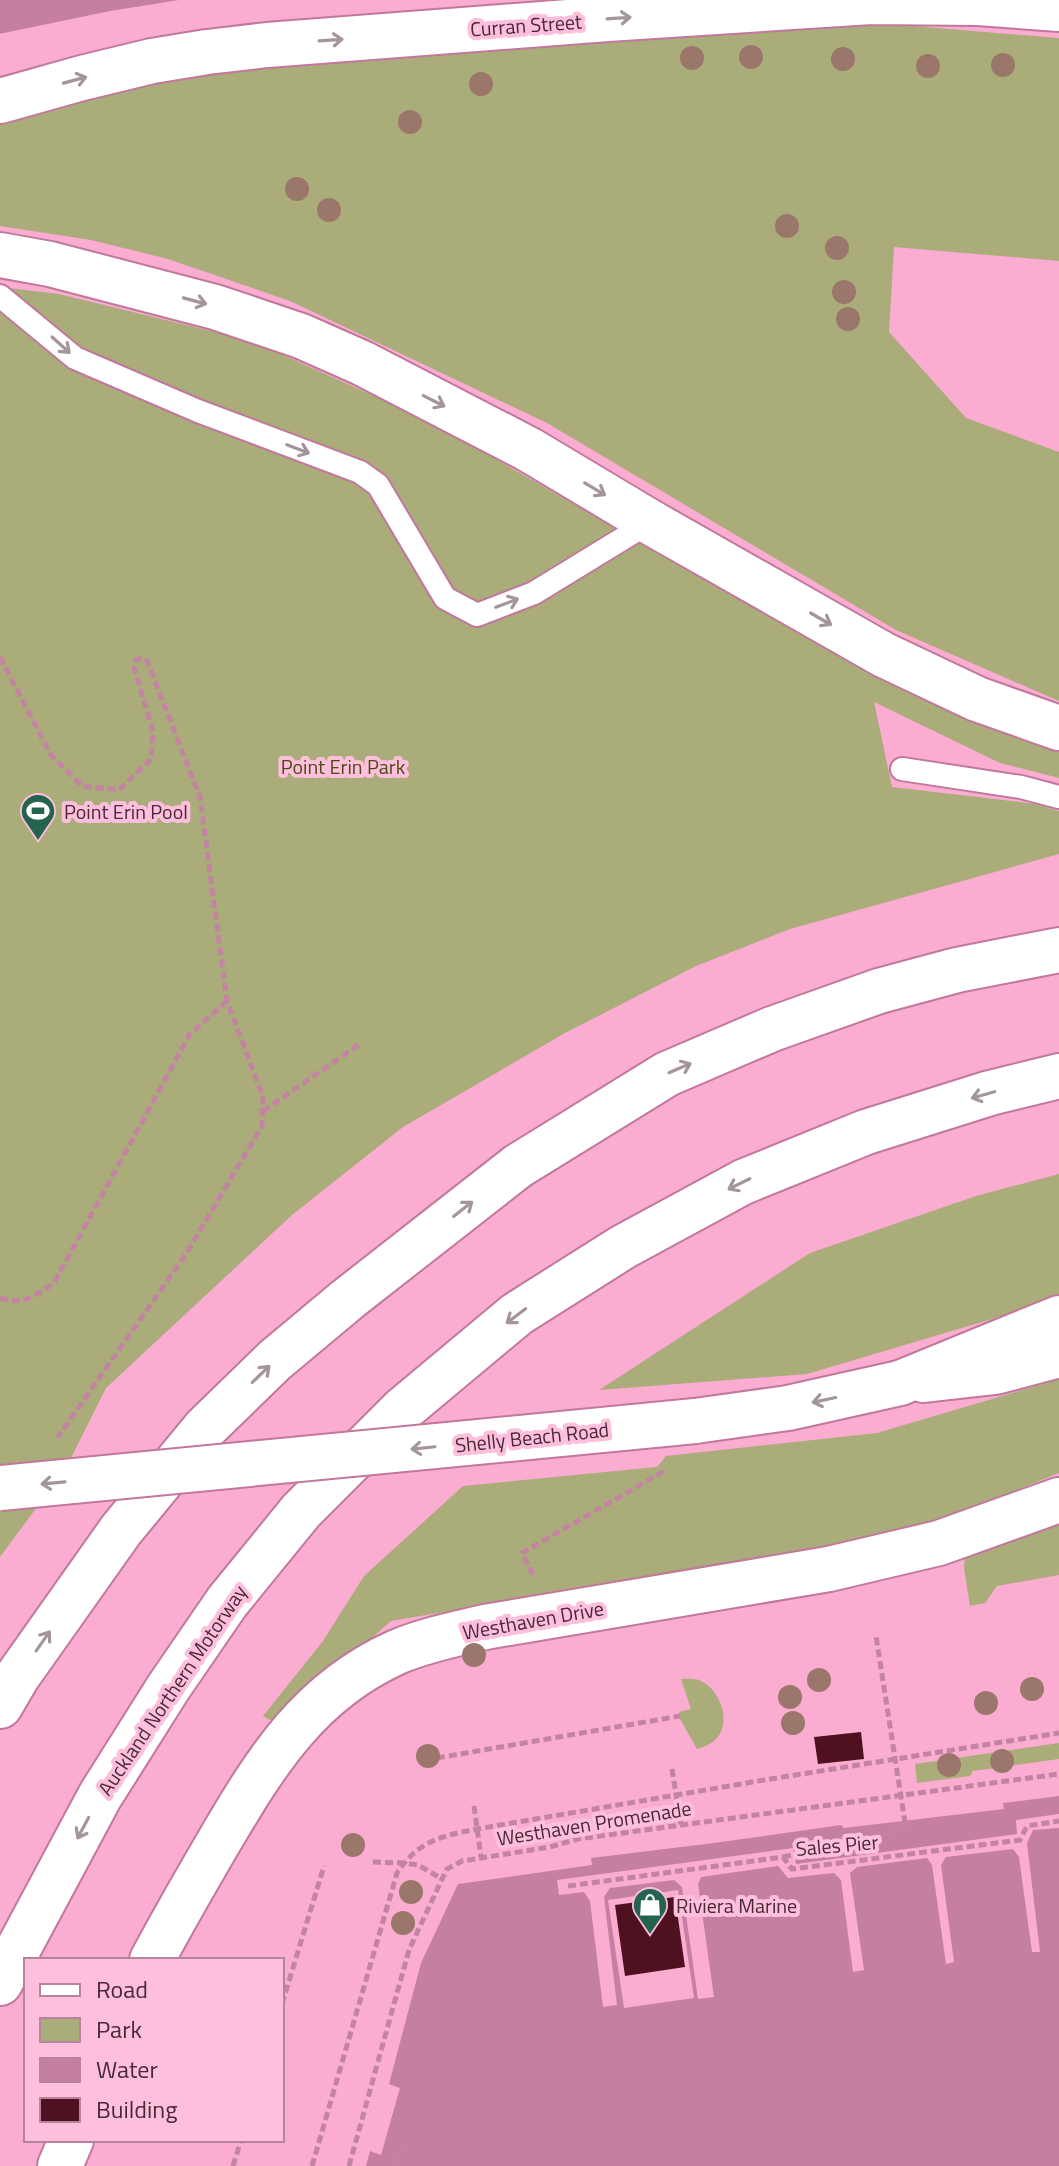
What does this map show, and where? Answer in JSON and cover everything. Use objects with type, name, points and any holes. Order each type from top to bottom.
[{"type":"main road","name":"Curran Street","points":[[0,101],[152,61],[267,45],[871,2],[978,3],[1059,9]]},
{"type":"main road","points":[[0,255],[50,264],[215,307],[301,336],[362,363],[528,449],[884,655],[977,699],[1059,728]]},
{"type":"main road","points":[[957,970],[1059,925]]},
{"type":"main road","points":[[0,1706],[17,1677],[121,1530],[205,1428],[275,1360],[518,1166],[667,1074],[772,1029],[879,991],[957,970],[1059,950]]},
{"type":"main road","name":"Auckland Northern Motorway","points":[[0,1983],[100,1796],[227,1602],[301,1511],[402,1410],[517,1314],[623,1247],[743,1182],[866,1132],[990,1093],[1059,1076]]},
{"type":"main road","points":[[900,1383],[1059,1318]]},
{"type":"main road","name":"Shelly Beach Road","points":[[0,1488],[695,1421],[788,1408],[900,1383],[995,1372],[1059,1355]]},
{"type":"main road","name":"Westhaven Drive","points":[[153,1958],[250,1789],[291,1731],[348,1682],[399,1652],[438,1638],[485,1627],[829,1569],[939,1543],[1059,1500]]},
{"type":"main road","points":[[60,2166],[70,2142]]},
{"type":"lane","points":[[0,296],[75,358],[198,411],[360,472],[378,485],[445,598],[477,615],[534,593],[650,522]]},
{"type":"lane","points":[[902,769],[1021,787],[1059,797]]},
{"type":"path","points":[[0,657],[51,755],[82,786],[119,790],[151,759],[153,732],[134,667],[136,660],[142,658],[147,661],[200,797],[227,1001],[263,1097],[262,1126],[186,1254],[53,1444]]},
{"type":"path","points":[[0,1298],[17,1302],[33,1298],[54,1283],[190,1034],[227,1001]]},
{"type":"path","points":[[262,1112],[360,1044]]},
{"type":"path","points":[[553,1536],[668,1469]]},
{"type":"path","points":[[783,1857],[906,1829],[876,1636]]},
{"type":"path","points":[[437,1758],[680,1716]]},
{"type":"path","points":[[312,2166],[397,1873],[418,1848],[441,1836],[1059,1733]]},
{"type":"path","points":[[672,1769],[681,1825]]},
{"type":"path","name":"Westhaven Promenade","points":[[442,1879],[447,1869],[462,1861],[550,1847],[578,1839],[1059,1774]]},
{"type":"path","points":[[474,1806],[481,1857]]},
{"type":"path","name":"Sales Pier","points":[[568,1886],[783,1857],[792,1869],[1020,1840],[1027,1826],[1059,1821]]},
{"type":"path","points":[[349,2166],[409,1950],[442,1879],[418,1865],[373,1862]]},
{"type":"path","points":[[284,1997],[324,1866]]},
{"type":"path","points":[[233,2166],[240,2142]]},
{"type":"path","points":[[396,2166],[402,2144]]},
{"type":"green space","points":[[888,24],[1059,38],[1059,261],[894,247],[889,332],[966,418],[1059,452],[1059,701],[896,630],[547,423],[290,301],[168,259],[91,240],[0,226],[0,120],[208,68]]},
{"type":"green space","name":"Point Erin Park","points":[[0,287],[59,294],[252,341],[430,421],[615,528],[657,545],[1026,739],[1059,751],[1059,778],[1000,763],[874,702],[892,787],[1037,804],[1059,811],[1059,854],[790,929],[696,966],[565,1033],[403,1127],[292,1215],[106,1388],[66,1468],[0,1557]]},
{"type":"green space","points":[[1059,1174],[1059,1299],[807,1374],[599,1390],[810,1253],[976,1196]]},
{"type":"green space","points":[[1059,1379],[1059,1473],[922,1528],[787,1557],[391,1621],[276,1723],[263,1716],[323,1641],[364,1576],[463,1486],[657,1467],[666,1456],[877,1433]]},
{"type":"green space","points":[[1059,1512],[1059,1575],[997,1586],[985,1603],[970,1606],[964,1568],[965,1553]]},
{"type":"green space","points":[[681,1679],[701,1681],[714,1692],[722,1708],[724,1717],[720,1734],[697,1749],[680,1719],[679,1712],[691,1709]]},
{"type":"green space","points":[[1059,1743],[1059,1759],[973,1771],[970,1776],[917,1783],[915,1764]]},
{"type":"water","points":[[0,0],[179,0],[0,34]]},
{"type":"water","points":[[1059,1796],[1059,2166],[366,2166],[370,2151],[381,2155],[400,2088],[389,2084],[421,1963],[458,1884],[592,1865],[591,1858],[841,1825],[844,1828],[1004,1809],[1003,1803]]},
{"type":"pier","points":[[183,0],[179,4],[0,38],[0,34]]},
{"type":"pier","points":[[1059,1814],[1059,1828],[1033,1830],[1027,1843],[1040,1952],[1032,1952],[1019,1857],[1013,1849],[946,1857],[941,1865],[954,1962],[946,1964],[932,1865],[927,1858],[857,1867],[850,1873],[864,1970],[853,1972],[841,1880],[834,1873],[788,1878],[778,1866],[701,1877],[698,1884],[714,1997],[698,1999],[682,1887],[674,1880],[610,1888],[604,1897],[617,2005],[603,2007],[590,1901],[584,1892],[559,1895],[557,1880],[793,1848],[796,1864],[1017,1834],[1016,1820]]},
{"type":"pier","points":[[678,1890],[694,1998],[624,2008],[608,1900]]},
{"type":"building","points":[[861,1732],[864,1759],[818,1764],[814,1737]]},
{"type":"building","name":"Riviera Marine","points":[[675,1897],[685,1967],[625,1976],[615,1905]]},
{"type":"place","name":"Point Erin Pool","points":[[38,842]]},
{"type":"place","name":"Riviera Marine","points":[[650,1936]]}]
